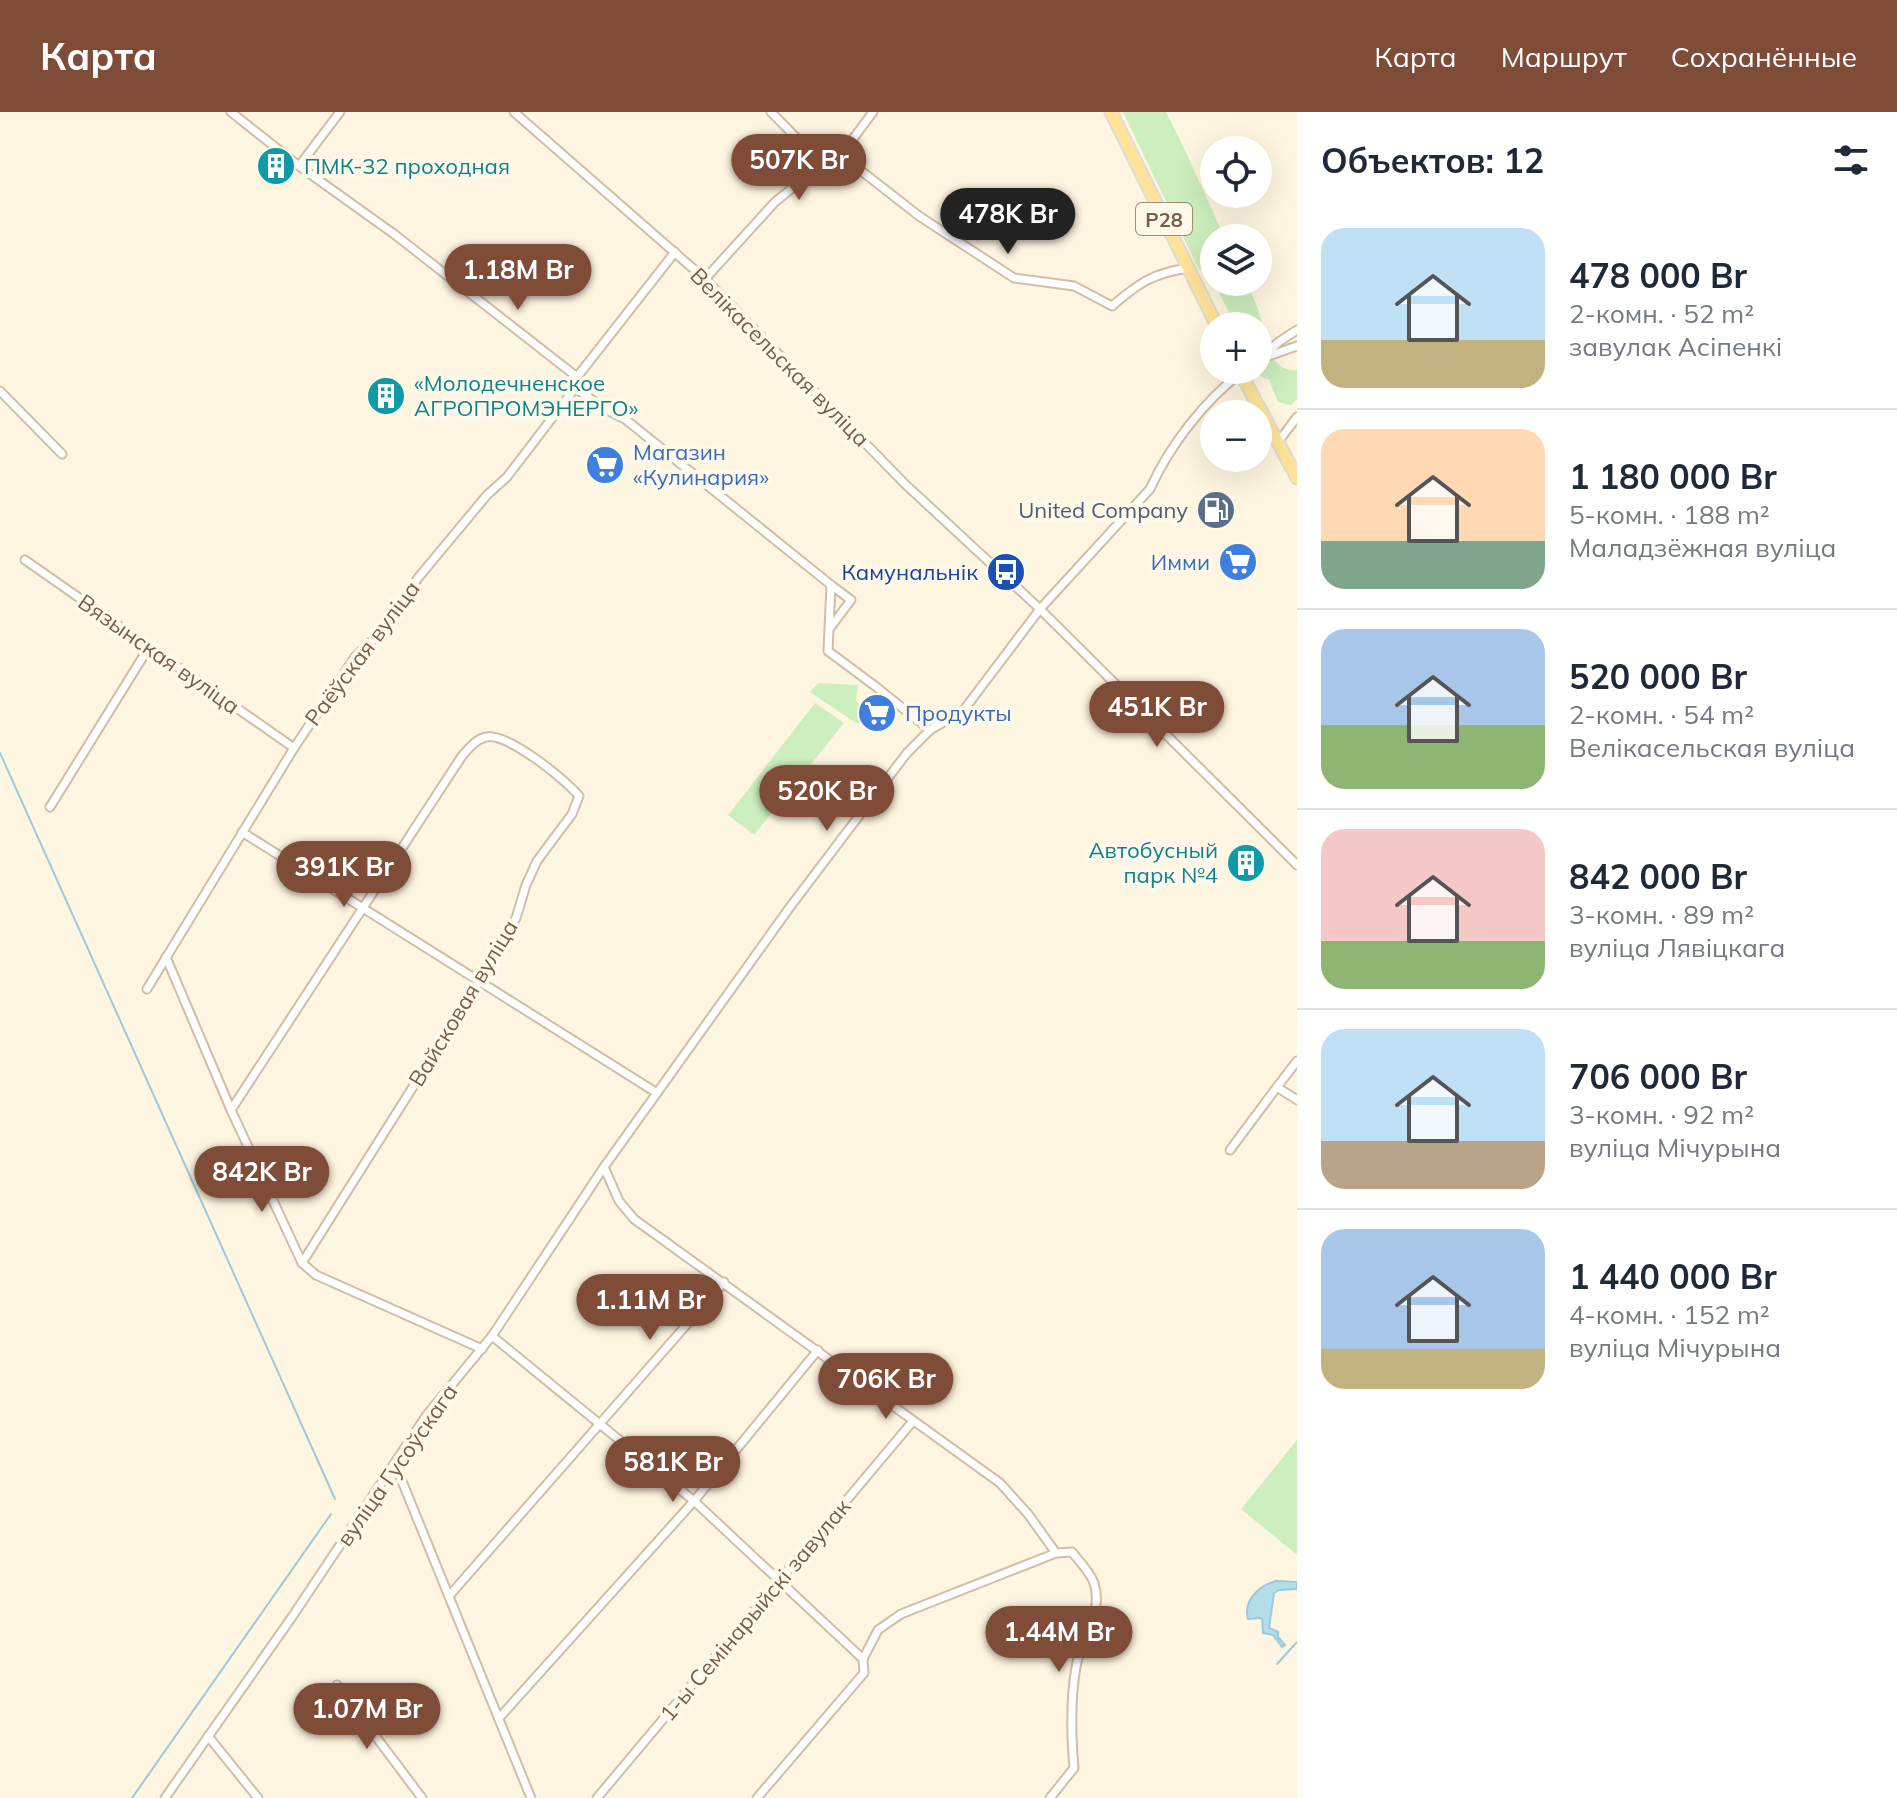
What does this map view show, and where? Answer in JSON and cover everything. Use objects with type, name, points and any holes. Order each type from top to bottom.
[{"type":"main road","name":"Р28","points":[[1111,112],[1210,312]]},
{"type":"main road","points":[[1248,384],[1297,478]]},
{"type":"street","points":[[231,112],[577,377],[675,252]]},
{"type":"street","points":[[299,166],[340,112]]},
{"type":"street","name":"Велікасельская вуліца","points":[[514,112],[705,279],[905,484],[1040,609],[1297,865]]},
{"type":"street","points":[[771,112],[822,164]]},
{"type":"street","points":[[705,279],[775,202],[822,164],[841,155],[873,112]]},
{"type":"street","points":[[841,155],[919,216],[1014,278],[1074,286],[1112,306],[1141,281],[1163,272],[1189,268]]},
{"type":"street","points":[[1272,348],[1297,330]]},
{"type":"street","points":[[1272,355],[1297,346]]},
{"type":"street","name":"Раёўская вуліца","points":[[147,989],[294,748],[355,657],[380,633],[418,578],[487,495],[507,477],[575,388],[577,377]]},
{"type":"street","points":[[242,832],[657,1093],[907,753],[930,730],[963,711],[1040,609],[1150,489],[1161,466],[1187,430],[1226,384]]},
{"type":"street","points":[[575,388],[625,419],[851,600],[829,630]]},
{"type":"street","points":[[0,391],[62,454]]},
{"type":"street","points":[[1278,442],[1297,417]]},
{"type":"street","name":"Вязынская вуліца","points":[[25,560],[294,748]]},
{"type":"street","points":[[831,585],[828,651],[930,730]]},
{"type":"street","points":[[50,807],[149,647]]},
{"type":"street","name":"Вайсковая вуліца","points":[[302,1263],[479,982],[516,918],[537,861],[572,814],[579,796],[570,784],[496,736],[473,743],[363,909]]},
{"type":"street","points":[[231,1110],[363,909]]},
{"type":"street","points":[[166,957],[231,1110],[302,1263],[316,1275],[482,1349]]},
{"type":"street","points":[[1230,1150],[1297,1061]]},
{"type":"street","points":[[1277,1087],[1297,1100]]},
{"type":"street","name":"вуліца Гусоўскага","points":[[165,1798],[426,1416],[492,1336],[657,1093]]},
{"type":"street","points":[[604,1167],[619,1201],[634,1219],[1000,1483],[1028,1514],[1056,1553]]},
{"type":"street","points":[[449,1596],[724,1282]]},
{"type":"street","points":[[492,1336],[694,1501],[863,1659]]},
{"type":"street","points":[[500,1717],[694,1501],[818,1350]]},
{"type":"street","name":"1-ы Семінарыйскі завулак","points":[[597,1798],[913,1421]]},
{"type":"street","points":[[395,1464],[531,1798]]},
{"type":"street","points":[[757,1798],[864,1673],[863,1659],[878,1630],[901,1614],[1056,1553],[1072,1552],[1094,1583],[1095,1620],[1079,1652],[1076,1668],[1070,1733],[1074,1768],[1050,1798]]},
{"type":"street","points":[[337,1685],[422,1798]]},
{"type":"street","points":[[208,1736],[258,1798]]},
{"type":"green space","points":[[1123,112],[1166,112],[1189,159],[1200,183],[1200,208],[1211,208],[1219,224],[1200,224],[1200,270]]},
{"type":"green space","points":[[1221,296],[1252,296],[1259,312],[1229,312]]},
{"type":"green space","points":[[1272,356],[1279,365],[1297,370],[1297,399],[1291,405],[1278,402],[1271,384]]},
{"type":"green space","points":[[818,683],[858,685],[856,701],[877,722],[856,723],[810,692]]},
{"type":"green space","points":[[815,703],[844,723],[754,835],[728,815]]},
{"type":"green space","points":[[1297,1440],[1297,1555],[1241,1509]]},
{"type":"water","points":[[1276,1581],[1297,1582],[1297,1589],[1274,1593],[1269,1628],[1278,1632],[1285,1645],[1282,1647],[1273,1635],[1263,1633],[1262,1618],[1248,1619],[1247,1612],[1253,1595]]},
{"type":"waterway","points":[[0,753],[335,1499]]},
{"type":"waterway","points":[[132,1798],[331,1514]]},
{"type":"waterway","points":[[1277,1664],[1297,1642]]},
{"type":"place","name":"ПМК-32 проходная","points":[[276,166]]},
{"type":"place","name":"«Молодечненское АГРОПРОМЭНЕРГО»","points":[[386,396]]},
{"type":"place","name":"Магазин «Кулинария»","points":[[605,465]]},
{"type":"place","name":"United Company","points":[[1216,510]]},
{"type":"place","name":"Имми","points":[[1238,562]]},
{"type":"place","name":"Камунальнік","points":[[1006,572]]},
{"type":"place","name":"Продукты","points":[[877,713]]},
{"type":"place","name":"Автобусный парк №4","points":[[1246,863]]}]
